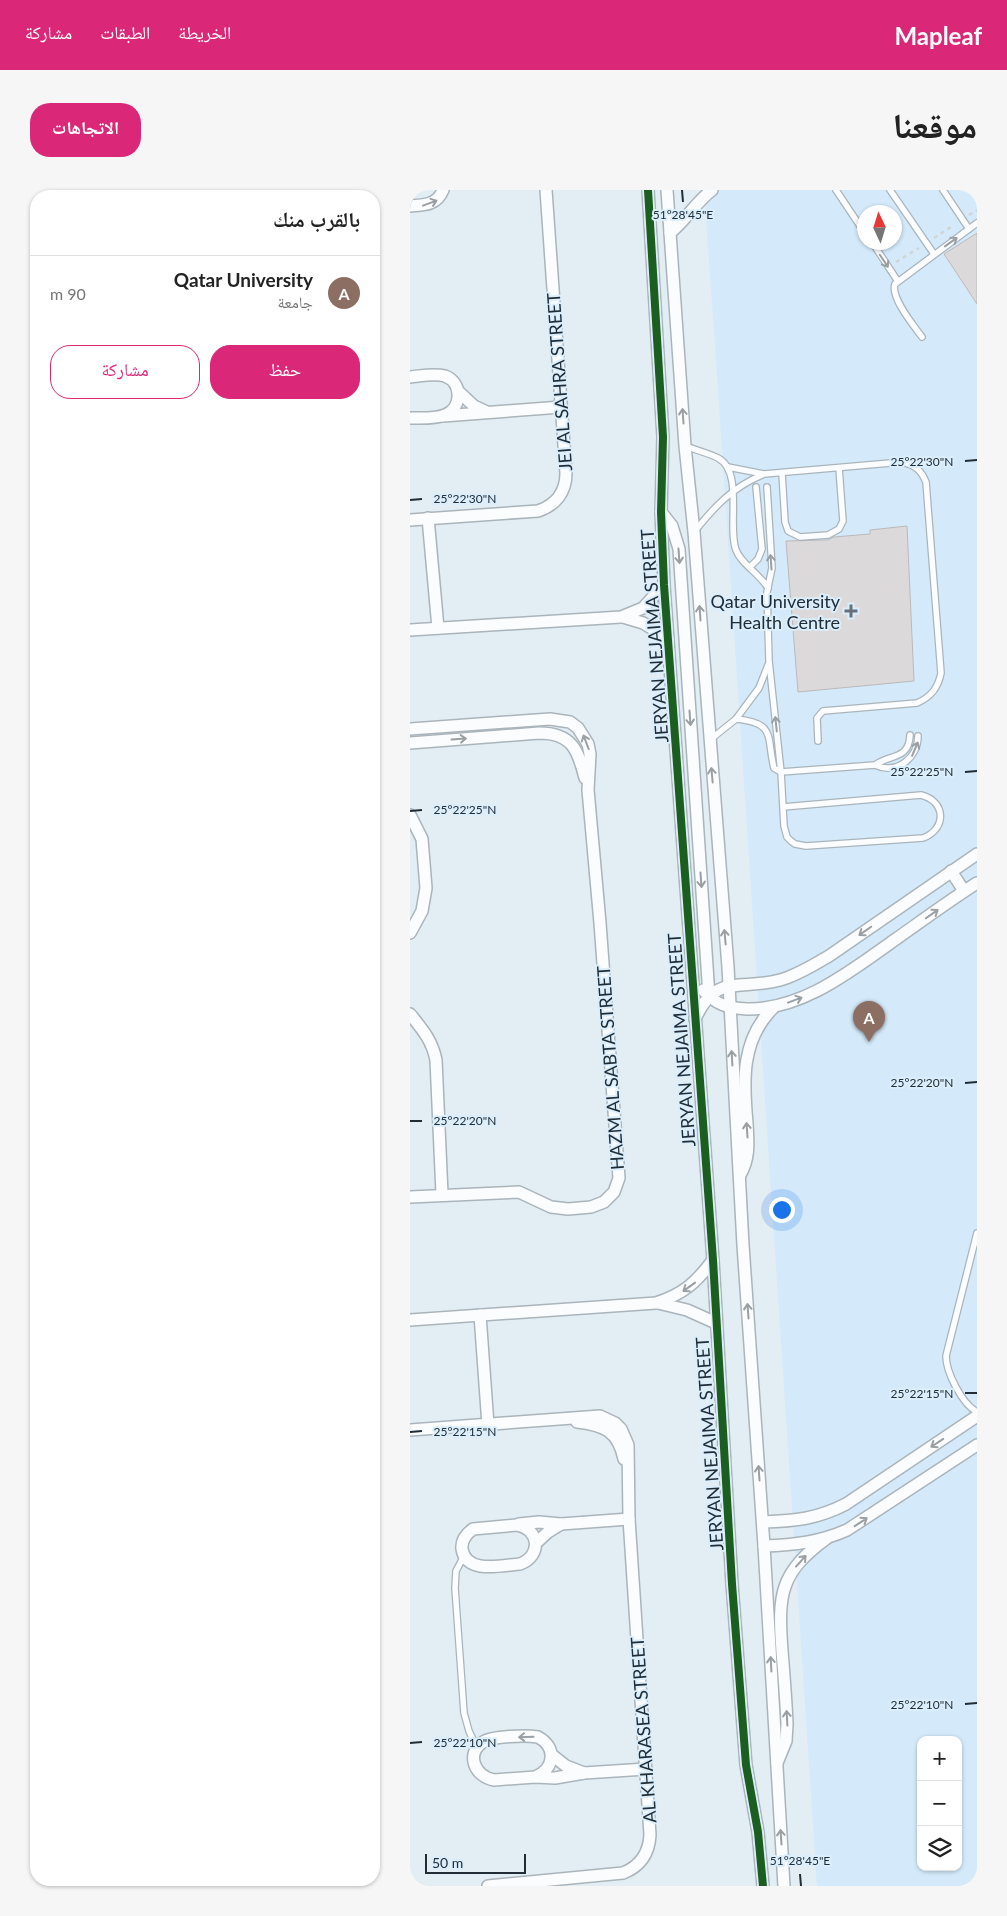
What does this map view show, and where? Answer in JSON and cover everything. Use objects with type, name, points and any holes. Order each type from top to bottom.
[{"type":"street","points":[[410,206],[431,204],[440,197],[443,190]]},
{"type":"street","name":"JEI AL SAHRA STREET","points":[[410,520],[538,511],[552,505],[561,494],[566,480],[546,190]]},
{"type":"street","name":"JERYAN NEJAIMA STREET","points":[[648,190],[663,437],[661,512],[664,585],[713,1260],[733,1593],[746,1765],[758,1832],[763,1886]]},
{"type":"street","points":[[667,190],[728,986],[763,1522],[784,1886]]},
{"type":"street","points":[[670,233],[679,226],[699,201],[712,190]]},
{"type":"street","points":[[410,377],[442,376],[452,381],[458,391],[474,406],[487,412]]},
{"type":"street","points":[[441,416],[455,407],[458,391]]},
{"type":"street","points":[[410,418],[460,416],[487,412],[561,407]]},
{"type":"street","points":[[661,512],[672,526],[679,549],[709,996]]},
{"type":"street","points":[[428,518],[438,628]]},
{"type":"street","points":[[621,617],[643,608],[664,585]]},
{"type":"street","points":[[410,630],[621,617],[643,623],[668,638]]},
{"type":"street","name":"HAZM AL SABTA STREET","points":[[410,730],[545,719],[560,720],[570,722],[578,728],[588,744],[590,754],[588,790],[618,1171],[617,1185],[610,1197],[598,1205],[568,1209],[551,1207],[519,1192],[442,1194],[410,1197]]},
{"type":"street","points":[[410,743],[539,733],[557,735],[560,720]]},
{"type":"street","points":[[481,724],[482,738]]},
{"type":"street","points":[[428,728],[429,742]]},
{"type":"street","name":"HAZM AL SABTA STREET","points":[[557,735],[571,744],[577,751],[588,790]]},
{"type":"street","points":[[410,815],[420,832],[423,845],[426,888],[422,912],[410,933]]},
{"type":"street","points":[[695,1020],[703,1003],[709,996],[728,986],[766,983],[804,971],[829,956],[977,854]]},
{"type":"street","points":[[951,871],[964,891]]},
{"type":"street","points":[[691,969],[699,984],[709,996],[729,1008],[773,1008],[794,1001],[819,989],[867,959],[977,883]]},
{"type":"street","points":[[410,918],[422,912]]},
{"type":"street","points":[[739,1177],[744,1170],[748,1154],[745,1068],[749,1051],[762,1019],[773,1008]]},
{"type":"street","points":[[410,1014],[432,1042],[436,1060],[442,1194]]},
{"type":"street","points":[[410,1320],[656,1303],[690,1287],[699,1279],[713,1260]]},
{"type":"street","points":[[656,1303],[687,1310],[716,1323]]},
{"type":"street","points":[[480,1315],[488,1425]]},
{"type":"street","name":"AL KHARASEA STREET","points":[[410,1430],[560,1420],[591,1415],[600,1416],[615,1423],[626,1437],[628,1445],[629,1518],[650,1842],[645,1856],[636,1866],[616,1874],[528,1884],[488,1886]]},
{"type":"street","points":[[763,1522],[802,1520],[833,1511],[977,1416]]},
{"type":"street","points":[[764,1546],[796,1545],[827,1538],[853,1527],[977,1445]]},
{"type":"street","points":[[517,1525],[528,1528],[535,1537],[534,1554],[526,1562],[481,1566],[472,1563],[464,1556],[463,1541],[473,1530],[539,1522],[561,1524],[629,1518]]},
{"type":"street","points":[[536,1543],[561,1524]]},
{"type":"street","points":[[776,1765],[786,1741],[787,1724],[780,1605],[787,1581],[793,1570],[827,1538]]},
{"type":"street","points":[[535,1777],[546,1771],[550,1766],[551,1749],[543,1739],[532,1736],[490,1739],[481,1744],[474,1753],[474,1764],[479,1773],[483,1777],[494,1780],[535,1777],[565,1778],[584,1773],[646,1769]]},
{"type":"street","points":[[552,1755],[566,1766],[584,1773]]},
{"type":"lane","points":[[836,190],[857,222]]},
{"type":"lane","points":[[890,190],[934,254]]},
{"type":"lane","points":[[943,190],[969,229]]},
{"type":"lane","points":[[922,338],[895,296],[893,288],[897,280],[977,223]]},
{"type":"lane","points":[[877,250],[897,280]]},
{"type":"lane","points":[[686,446],[718,458],[728,466],[764,474],[902,462],[914,466],[924,475],[927,489],[941,673],[937,686],[934,692],[917,702],[823,711],[817,718],[818,741]]},
{"type":"lane","points":[[728,466],[731,476],[735,546],[740,558],[760,576],[768,588]]},
{"type":"lane","points":[[782,473],[785,522],[788,531],[800,537],[828,535],[836,532],[842,521],[839,468]]},
{"type":"lane","points":[[694,532],[714,508],[732,492],[764,474]]},
{"type":"lane","points":[[750,566],[761,554],[756,487]]},
{"type":"lane","points":[[767,487],[772,574],[768,588],[769,660],[781,772],[784,826],[787,837],[795,844],[801,846],[924,838],[938,827],[941,815],[936,804],[921,795],[783,807]]},
{"type":"lane","points":[[761,544],[770,543]]},
{"type":"lane","points":[[710,740],[736,720],[759,688],[766,674],[769,660]]},
{"type":"lane","points":[[736,720],[752,721],[763,727],[770,737],[774,768],[781,772],[875,765],[903,752],[908,744],[910,735]]},
{"type":"lane","points":[[875,765],[882,768],[891,768],[904,764],[916,749],[918,736]]},
{"type":"lane","points":[[977,1233],[946,1356],[948,1371],[967,1405],[977,1412]]},
{"type":"lane","points":[[464,1556],[456,1571],[455,1588],[464,1713],[469,1731],[477,1748]]},
{"type":"shaded area","points":[[704,190],[977,190],[977,1886],[817,1886]]},
{"type":"building","points":[[977,233],[977,304],[944,254]]},
{"type":"building","name":"Qatar University Health Centre","points":[[907,526],[914,681],[798,692],[786,541],[828,540],[834,537],[870,534],[870,530]]},
{"type":"cycle path","points":[[648,190],[663,437],[661,512],[664,585],[713,1260],[732,1584],[746,1765],[758,1832],[763,1886]]},
{"type":"place","name":"Qatar University Health Centre","points":[[851,611]]},
{"type":"place","name":"Qatar University","points":[[869,1042]]}]
